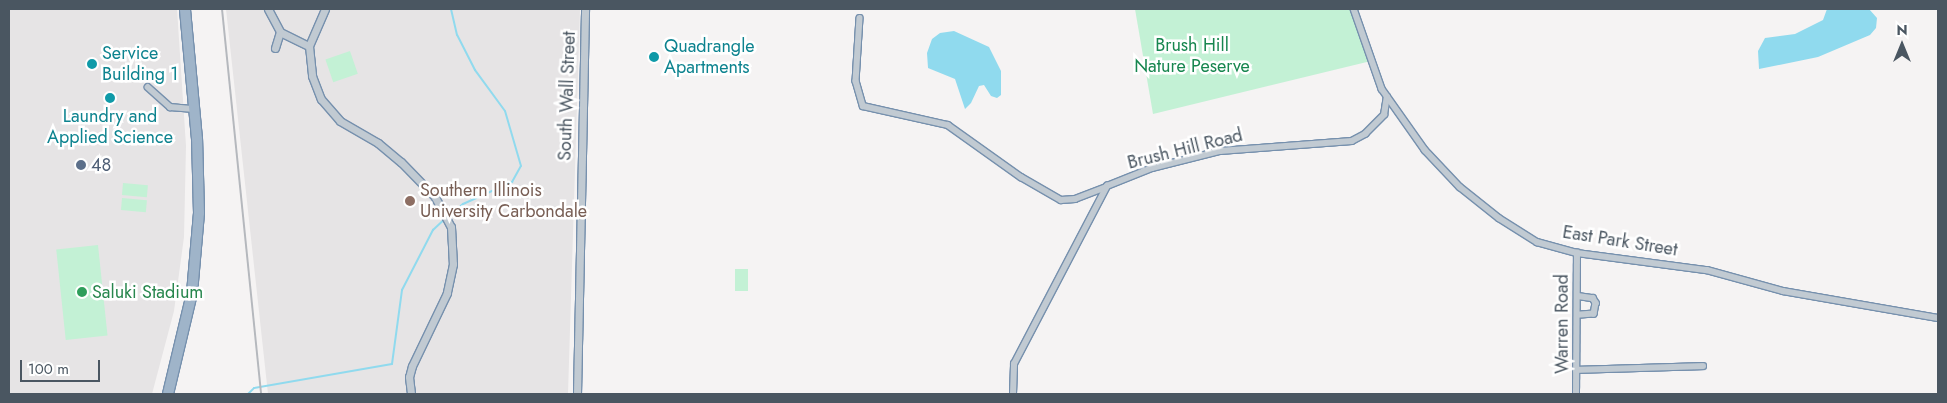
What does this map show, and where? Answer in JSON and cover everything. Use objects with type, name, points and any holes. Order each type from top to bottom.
[{"type":"highway","points":[[168,394],[179,357],[194,273],[199,191],[185,9]]},
{"type":"street","points":[[268,9],[280,32],[309,46]]},
{"type":"street","points":[[326,9],[309,46],[312,76],[329,110],[401,162],[435,197],[447,218],[454,242],[453,264],[448,293],[412,366],[409,377],[411,394]]},
{"type":"street","name":"South Wall Street","points":[[577,394],[585,9]]},
{"type":"street","name":"East Park Street","points":[[1354,9],[1371,61],[1387,96],[1425,150],[1460,187],[1499,218],[1537,242],[1577,253],[1707,270],[1784,291],[1938,318]]},
{"type":"street","name":"Brush Hill Road","points":[[860,18],[856,81],[863,106],[948,125],[1021,177],[1061,200],[1075,199],[1152,168],[1220,152],[1352,141],[1365,134],[1384,116],[1387,96]]},
{"type":"street","points":[[275,48],[280,32]]},
{"type":"street","points":[[148,87],[167,106],[194,109]]},
{"type":"street","points":[[1013,394],[1014,364],[1107,186]]},
{"type":"street","name":"Warren Road","points":[[1576,394],[1577,253]]},
{"type":"street","points":[[1578,296],[1593,298],[1596,303],[1594,314],[1578,314]]},
{"type":"street","points":[[1576,370],[1702,366]]},
{"type":"shaded area","points":[[9,9],[177,9],[186,146],[184,237],[174,311],[152,394],[9,394]]},
{"type":"shaded area","name":"Southern Illinois University Carbondale","points":[[226,9],[580,9],[568,394],[268,394]]},
{"type":"green space","name":"Brush Hill Nature Peserve","points":[[1135,9],[1354,9],[1371,61],[1153,114]]},
{"type":"green space","points":[[350,51],[358,74],[333,82],[325,59]]},
{"type":"green space","points":[[123,183],[148,185],[147,197],[122,195]]},
{"type":"green space","points":[[122,198],[147,200],[146,212],[121,210]]},
{"type":"green space","name":"Saluki Stadium","points":[[98,245],[108,336],[66,340],[56,249]]},
{"type":"green space","points":[[735,269],[748,269],[748,291],[735,291]]},
{"type":"water","points":[[1827,9],[1869,9],[1877,18],[1876,28],[1870,35],[1818,57],[1759,69],[1758,51],[1765,38],[1795,34],[1823,20]]},
{"type":"water","points":[[954,31],[989,47],[1001,71],[1001,95],[997,98],[991,96],[984,85],[979,86],[971,103],[965,109],[955,79],[928,68],[927,53],[932,39],[940,33]]},
{"type":"waterway","points":[[449,216],[463,204],[512,182],[521,166],[505,111],[475,70],[457,35],[451,9]]},
{"type":"waterway","points":[[248,394],[254,388],[392,364],[402,290],[433,230],[445,219]]},
{"type":"railway","points":[[222,9],[261,394]]},
{"type":"place","name":"Quadrangle Apartments","points":[[654,57]]},
{"type":"place","name":"Service Building 1","points":[[92,64]]},
{"type":"place","name":"Laundry and Applied Science","points":[[110,98]]},
{"type":"place","name":"48","points":[[81,165]]},
{"type":"place","name":"Southern Illinois University Carbondale","points":[[410,201]]},
{"type":"place","name":"Saluki Stadium","points":[[82,292]]}]
